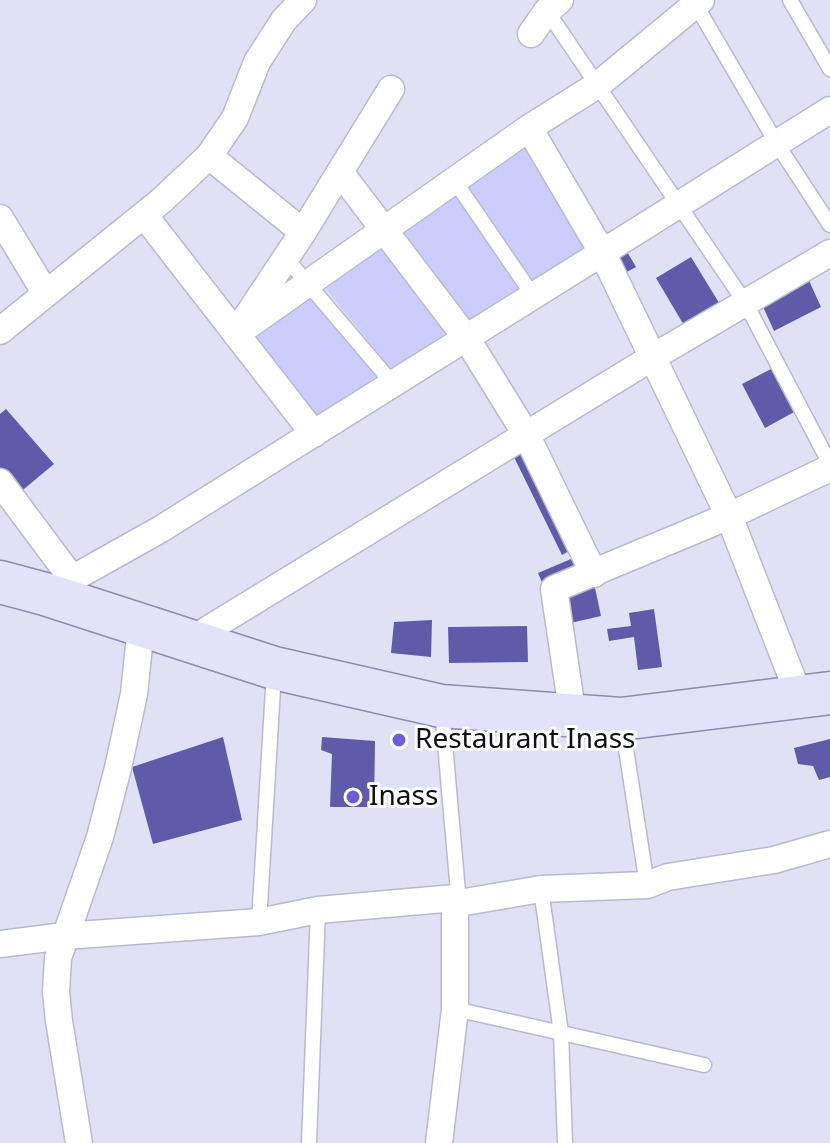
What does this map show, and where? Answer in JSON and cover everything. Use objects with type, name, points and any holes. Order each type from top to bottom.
[{"type":"main road","points":[[0,582],[59,587],[141,626],[274,668],[441,706],[621,719],[815,696]]},
{"type":"street","points":[[0,331],[144,215],[209,156],[235,118],[257,62],[284,20],[303,0]]},
{"type":"street","points":[[236,334],[529,128],[599,84],[696,1]]},
{"type":"street","points":[[531,34],[554,5]]},
{"type":"street","points":[[236,334],[391,89]]},
{"type":"street","points":[[0,482],[59,587],[161,529],[394,385],[830,110]]},
{"type":"street","points":[[529,128],[602,252],[815,696]]},
{"type":"street","points":[[209,156],[303,232]]},
{"type":"street","points":[[340,172],[467,339],[527,436],[594,574]]},
{"type":"street","points":[[144,215],[314,434]]},
{"type":"street","points":[[0,218],[46,294]]},
{"type":"street","points":[[189,641],[653,357],[830,253]]},
{"type":"street","points":[[573,717],[554,589],[729,516],[830,466]]},
{"type":"street","points":[[79,1143],[56,992],[58,958],[100,837],[118,768],[134,694],[141,626]]},
{"type":"street","points":[[0,944],[64,936],[259,922],[318,910],[457,900],[541,889],[647,885],[668,877],[774,860],[830,844]]},
{"type":"street","points":[[439,1143],[455,1009],[457,900]]},
{"type":"lane","points":[[790,0],[830,69]]},
{"type":"lane","points":[[696,1],[777,144],[830,225]]},
{"type":"lane","points":[[554,5],[599,84],[746,304],[830,466]]},
{"type":"lane","points":[[454,180],[534,297]]},
{"type":"lane","points":[[286,258],[394,385]]},
{"type":"lane","points":[[259,922],[274,668]]},
{"type":"lane","points":[[441,706],[457,900]]},
{"type":"lane","points":[[621,719],[647,885]]},
{"type":"lane","points":[[541,889],[561,1033],[565,1143]]},
{"type":"lane","points":[[309,1143],[318,910]]},
{"type":"lane","points":[[455,1009],[704,1065]]},
{"type":"shaded area","points":[[523,142],[591,248],[534,286],[467,185]]},
{"type":"shaded area","points":[[453,192],[521,292],[469,326],[399,234]]},
{"type":"shaded area","points":[[382,241],[456,335],[395,374],[325,288]]},
{"type":"shaded area","points":[[309,292],[383,382],[314,425],[248,338]]},
{"type":"building","points":[[626,250],[636,267],[623,274],[613,257]]},
{"type":"building","points":[[691,257],[721,306],[685,327],[656,278]]},
{"type":"building","points":[[806,274],[821,307],[774,331],[760,300]]},
{"type":"building","points":[[773,368],[796,411],[765,428],[742,384]]},
{"type":"building","points":[[6,409],[54,464],[18,494],[0,471],[0,414]]},
{"type":"building","points":[[523,445],[574,548],[562,555],[511,451]]},
{"type":"building","points":[[578,556],[585,570],[544,587],[538,573]]},
{"type":"building","points":[[594,583],[601,616],[566,624],[559,591]]},
{"type":"building","points":[[654,609],[662,667],[638,670],[634,637],[609,641],[607,629],[631,626],[629,613]]},
{"type":"building","points":[[432,620],[431,657],[391,653],[394,622]]},
{"type":"building","points":[[527,626],[528,662],[449,663],[448,627]]},
{"type":"building","points":[[223,737],[242,820],[153,844],[132,767]]},
{"type":"building","points":[[322,737],[375,741],[374,807],[330,807],[332,754],[321,750]]},
{"type":"building","points":[[830,739],[830,777],[819,780],[813,766],[798,764],[794,748]]},
{"type":"place","name":"Restaurant Inass","points":[[399,740]]},
{"type":"place","name":"Inass","points":[[353,797]]}]
